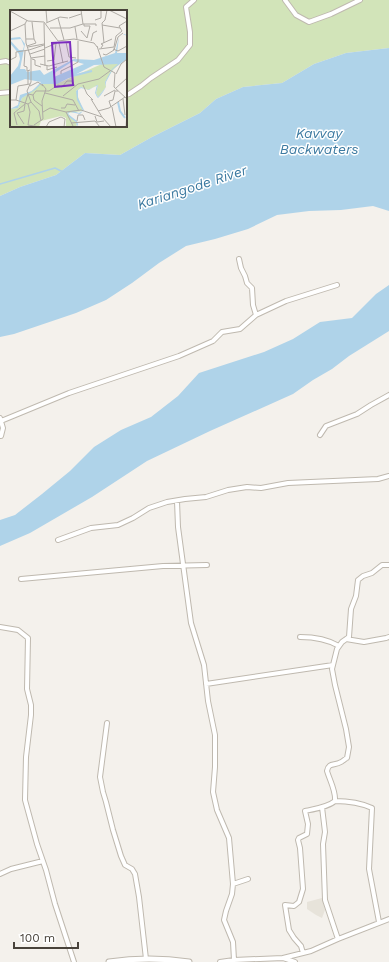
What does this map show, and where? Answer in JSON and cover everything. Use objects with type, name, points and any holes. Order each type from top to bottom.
[{"type":"street","points":[[127,95],[178,60],[190,45],[190,32],[186,7],[194,0]]},
{"type":"street","points":[[285,0],[296,15],[309,22],[331,14],[360,0]]},
{"type":"street","points":[[0,62],[6,61],[10,63]]},
{"type":"street","points":[[239,259],[240,268],[247,283],[252,288],[253,305],[256,315]]},
{"type":"street","points":[[0,436],[2,436],[3,428],[0,420],[69,393],[179,356],[213,341],[222,332],[240,329],[256,315],[286,301],[337,285]]},
{"type":"street","points":[[320,435],[326,426],[357,414],[389,395]]},
{"type":"street","points":[[58,540],[91,528],[118,525],[149,508],[177,501],[206,497],[228,490],[247,487],[261,488],[288,483],[378,479],[389,476]]},
{"type":"street","points":[[177,501],[178,527],[191,623],[204,665],[208,701],[215,735],[213,792],[217,810],[229,838],[233,884],[232,894],[224,920],[232,942],[234,960]]},
{"type":"street","points":[[21,579],[163,566],[207,565]]},
{"type":"street","points":[[335,801],[336,798],[327,768],[329,765],[342,762],[347,758],[349,747],[332,669],[337,649],[342,642],[349,637],[351,609],[356,596],[358,580],[382,566],[389,566]]},
{"type":"street","points":[[0,627],[18,630],[28,638],[27,689],[31,705],[31,715],[26,757],[25,800],[37,844],[74,962]]},
{"type":"street","points":[[300,637],[310,637],[331,641],[339,646]]},
{"type":"street","points":[[346,640],[364,642],[389,637]]},
{"type":"street","points":[[206,684],[333,665]]},
{"type":"street","points":[[107,723],[100,777],[112,830],[121,856],[126,865],[132,869],[134,874],[139,897],[146,958]]},
{"type":"street","points":[[303,953],[301,946],[289,930],[285,905],[294,906],[299,902],[303,889],[298,840],[307,834],[308,824],[306,811],[319,809],[335,801],[345,801],[372,808],[369,869],[379,922]]},
{"type":"street","points":[[322,807],[325,832],[323,844],[326,900],[338,939]]},
{"type":"street","points":[[0,874],[11,869],[43,861]]},
{"type":"street","points":[[233,884],[248,879]]},
{"type":"street","points":[[282,960],[311,952],[389,918]]},
{"type":"street","points":[[109,962],[146,958],[189,962]]},
{"type":"street","points":[[220,962],[234,960],[282,960],[296,962]]},
{"type":"shaded area","points":[[322,898],[325,910],[322,918],[307,909],[307,902]]},
{"type":"green space","points":[[0,0],[389,0],[389,48],[346,53],[314,64],[282,83],[243,87],[216,99],[200,113],[120,155],[85,153],[56,175],[20,187],[0,196]]},
{"type":"water","name":"Kavvay Backwaters","points":[[389,48],[389,211],[373,206],[277,215],[248,229],[186,246],[106,300],[76,313],[14,334],[0,337],[0,196],[20,187],[56,175],[85,153],[120,155],[200,113],[216,99],[243,87],[282,83],[314,64],[346,53]]},
{"type":"water","points":[[389,285],[389,331],[293,394],[147,461],[92,497],[30,533],[0,546],[0,520],[15,515],[70,471],[94,447],[121,430],[151,417],[178,396],[199,373],[264,352],[293,339],[320,322],[352,318],[376,294]]},
{"type":"waterway","points":[[0,184],[55,168],[63,172]]},
{"type":"water label","name":"Kariangode River","points":[[192,187]]}]
